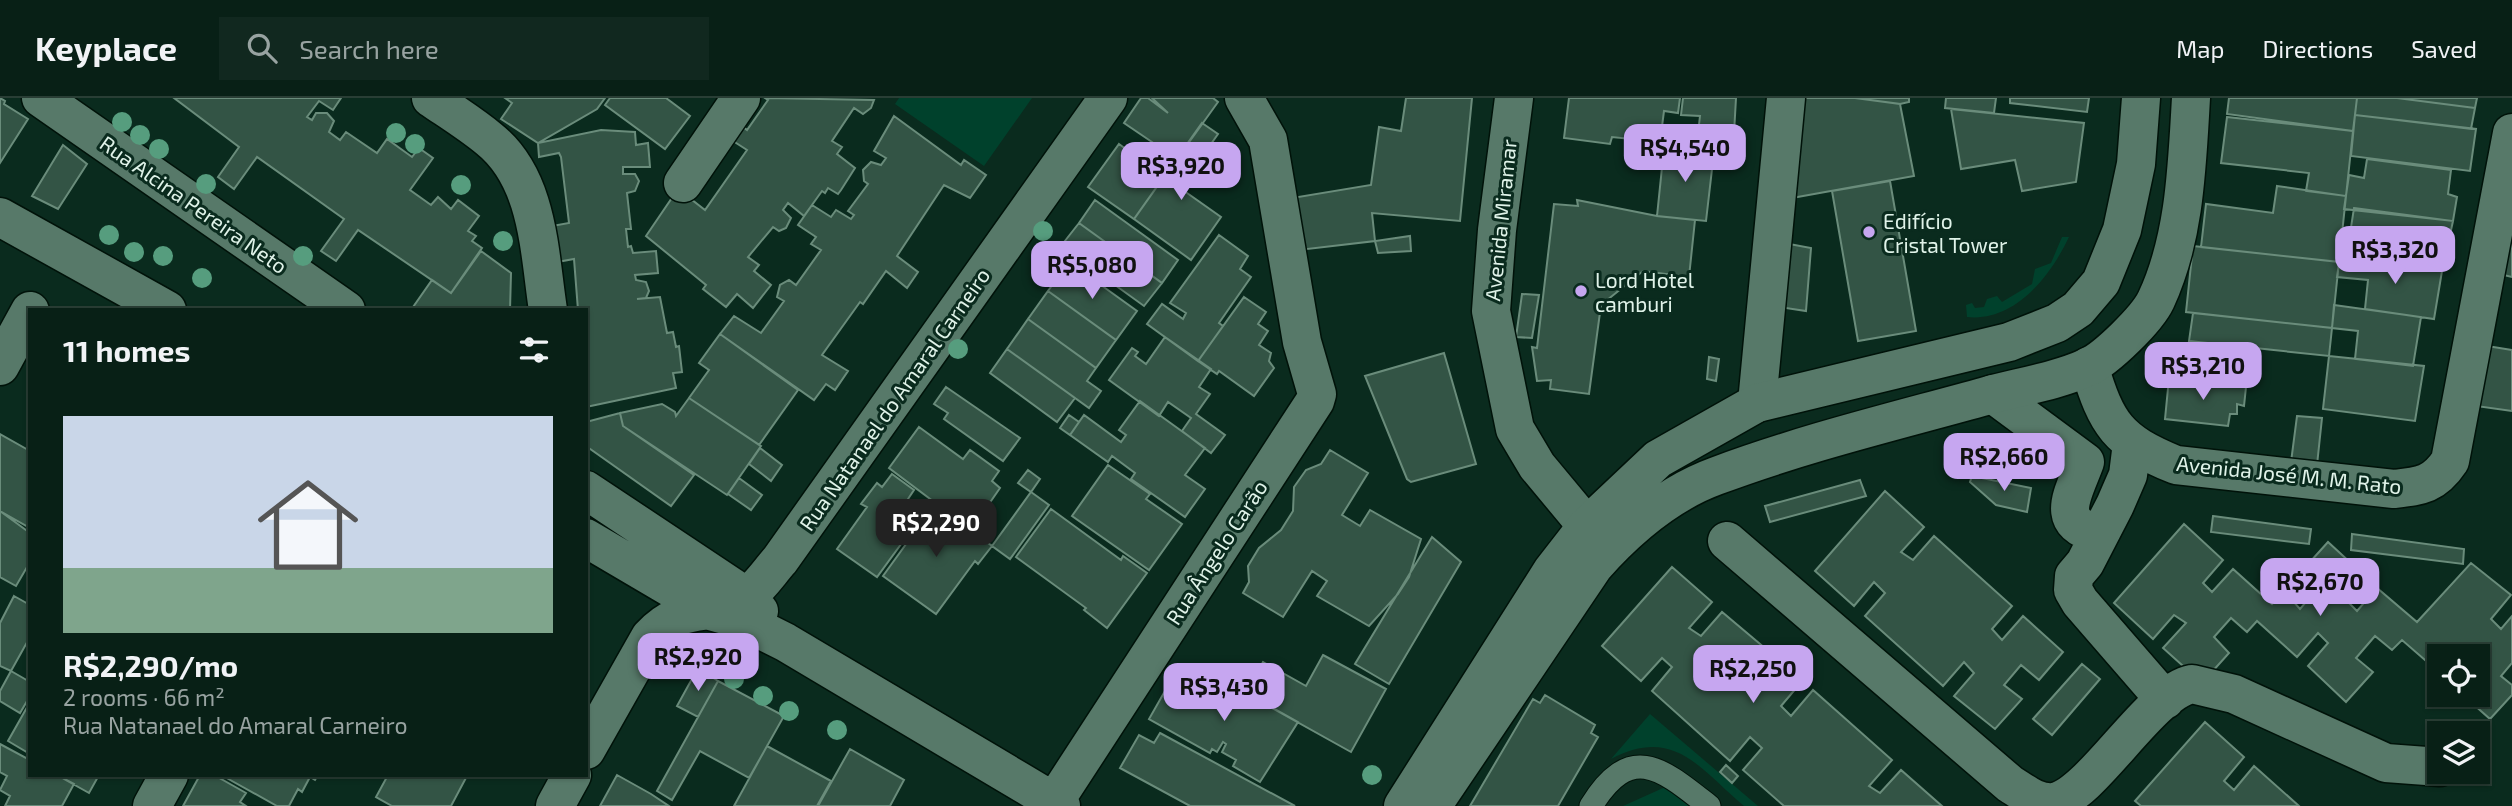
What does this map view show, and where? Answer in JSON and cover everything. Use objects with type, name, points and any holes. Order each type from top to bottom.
[{"type":"street","points":[[431,98],[491,140],[510,163],[536,218],[548,308]]},
{"type":"street","points":[[683,183],[741,98]]},
{"type":"street","name":"Rua Natanael do Amaral Carneiro","points":[[710,611],[747,597],[780,560],[1108,98]]},
{"type":"street","name":"Rua Ângelo Carão","points":[[1058,804],[1317,394],[1302,342],[1268,140],[1244,98]]},
{"type":"street","name":"Avenida Miramar","points":[[1514,98],[1497,230],[1491,310],[1515,429],[1537,466],[1587,526]]},
{"type":"street","points":[[1757,404],[1786,98]]},
{"type":"street","points":[[1403,806],[1552,571],[1587,526],[1658,459],[1757,404],[2009,342],[2056,323],[2078,309],[2101,282],[2122,230],[2136,164],[2141,98]]},
{"type":"street","points":[[1432,806],[1594,566],[1620,536],[1684,491],[1715,476],[2089,366],[2133,329],[2155,303],[2173,251],[2186,182],[2191,98]]},
{"type":"street","name":"Rua Alcina Pereira Neto","points":[[61,104],[343,308]]},
{"type":"street","name":"Avenida José M. M. Rato","points":[[2089,366],[2102,407],[2119,434],[2176,465],[2394,489],[2418,486],[2440,477],[2450,461],[2512,134]]},
{"type":"street","points":[[0,217],[163,308]]},
{"type":"street","points":[[0,366],[28,315]]},
{"type":"street","points":[[1993,394],[2085,462],[2069,511],[2071,522],[2081,530],[2098,534]]},
{"type":"street","points":[[2132,443],[2128,475],[2085,563],[2074,576],[2073,590],[2080,602],[2165,700]]},
{"type":"street","points":[[588,491],[747,597],[785,642]]},
{"type":"street","points":[[588,538],[710,611],[739,619],[785,642],[1058,804]]},
{"type":"street","points":[[1727,541],[2010,784],[2036,800],[2057,804],[2077,788],[2165,700],[2186,685],[2208,686],[2234,694],[2386,763],[2427,767]]},
{"type":"street","points":[[588,747],[650,637],[664,622],[682,613],[710,611]]},
{"type":"street","points":[[152,806],[168,777]]},
{"type":"street","points":[[555,806],[571,777]]},
{"type":"lane","points":[[1591,806],[1611,778],[1626,769],[1647,767],[1668,774],[1709,806]]},
{"type":"green space","points":[[899,98],[1032,98],[984,166],[895,104]]},
{"type":"green space","points":[[2062,237],[2069,237],[2060,254],[2039,284],[2026,296],[1998,313],[1967,317],[1966,305],[1972,303],[1975,308],[1984,307],[1987,299],[1997,296],[2002,302],[2032,284],[2035,269],[2051,263]]},
{"type":"green space","points":[[1650,714],[1758,806],[1744,806],[1699,766],[1669,749],[1652,747],[1633,750],[1611,759]]},
{"type":"green space","points":[[1672,784],[1698,806],[1623,806]]},
{"type":"building","points":[[0,98],[5,101],[4,104],[28,119],[0,163]]},
{"type":"building","points":[[174,98],[341,98],[333,110],[319,101],[307,117],[312,120],[316,113],[327,113],[334,121],[329,132],[340,140],[346,132],[377,153],[387,139],[412,157],[419,148],[433,158],[410,190],[431,205],[438,197],[451,209],[458,200],[479,216],[468,231],[476,236],[472,241],[482,248],[451,293],[358,230],[336,261],[321,251],[344,219],[257,157],[234,189],[218,177],[239,147]]},
{"type":"building","points":[[505,98],[605,98],[597,109],[538,143],[501,119],[512,103]]},
{"type":"building","points":[[610,98],[666,98],[690,116],[665,149],[605,105]]},
{"type":"building","points":[[765,98],[874,100],[871,108],[863,114],[854,108],[832,141],[842,147],[837,154],[855,168],[841,190],[838,194],[828,188],[825,193],[822,191],[804,216],[788,203],[783,210],[791,218],[786,228],[779,231],[773,227],[748,257],[759,265],[754,271],[771,285],[753,308],[737,294],[726,307],[703,289],[706,285],[646,236],[678,189],[705,210],[747,150],[719,132],[729,116],[747,130],[768,100]]},
{"type":"building","points":[[1141,98],[1148,98],[1168,113],[1152,98],[1213,98],[1218,102],[1177,159],[1124,123]]},
{"type":"building","points":[[1406,98],[1472,98],[1460,221],[1372,213],[1375,241],[1299,250],[1292,198],[1371,185],[1379,127],[1401,131]]},
{"type":"building","points":[[1569,98],[1680,98],[1678,113],[1664,111],[1660,142],[1612,137],[1610,144],[1564,138]]},
{"type":"building","points":[[1683,98],[1736,98],[1733,151],[1729,155],[1696,151],[1700,116],[1681,115]]},
{"type":"building","points":[[1805,98],[1855,98],[1900,104],[1914,176],[1792,198]]},
{"type":"building","points":[[1855,98],[1909,98],[1909,102],[1900,104]]},
{"type":"building","points":[[1946,98],[1996,98],[1994,113],[1945,108]]},
{"type":"building","points":[[2010,98],[2089,98],[2087,112],[2010,103]]},
{"type":"building","points":[[2229,98],[2357,98],[2353,131],[2227,114]]},
{"type":"building","points":[[2357,98],[2397,98],[2475,108],[2471,129],[2355,115]]},
{"type":"building","points":[[2397,98],[2477,98],[2475,108]]},
{"type":"building","points":[[1951,109],[2084,123],[2076,182],[2022,191],[2015,160],[1961,169]]},
{"type":"building","points":[[2355,115],[2476,129],[2470,171],[2351,156]]},
{"type":"building","points":[[894,116],[961,165],[964,160],[986,175],[970,198],[944,185],[897,256],[918,272],[907,288],[886,271],[863,304],[860,302],[822,355],[848,371],[835,390],[826,384],[814,400],[720,334],[734,316],[761,333],[784,301],[777,297],[780,285],[789,280],[796,285],[821,250],[811,244],[816,237],[798,225],[812,205],[831,217],[836,210],[851,219],[854,215],[848,211],[868,184],[864,181],[863,170],[871,162],[881,165],[886,158],[874,151]]},
{"type":"building","points":[[2227,117],[2353,131],[2346,196],[2306,191],[2309,173],[2221,163]]},
{"type":"building","points":[[1202,123],[1218,134],[1180,188],[1221,217],[1191,260],[1134,219]]},
{"type":"building","points":[[601,130],[635,132],[636,145],[648,143],[650,167],[623,167],[623,174],[635,174],[639,181],[635,191],[627,193],[631,229],[626,229],[628,247],[631,246],[633,253],[656,251],[658,273],[635,275],[636,280],[646,282],[649,291],[646,298],[637,299],[660,297],[667,333],[673,332],[676,347],[679,346],[682,372],[673,373],[676,388],[588,407],[588,308],[578,308],[574,259],[557,262],[552,226],[569,223],[561,157],[559,153],[539,157],[538,143]]},
{"type":"building","points":[[1119,144],[1142,161],[1149,151],[1171,167],[1134,219],[1088,187]]},
{"type":"building","points":[[63,145],[87,164],[58,209],[32,196]]},
{"type":"building","points":[[1664,148],[1714,152],[1706,221],[1657,216]]},
{"type":"building","points":[[2367,159],[2451,170],[2448,194],[2457,197],[2453,221],[2344,209],[2349,175],[2364,178]]},
{"type":"building","name":"Edifício Cristal Tower","points":[[1890,181],[1916,331],[1858,341],[1832,191]]},
{"type":"building","points":[[2277,186],[2346,196],[2339,262],[2201,247],[2206,204],[2273,213]]},
{"type":"building","points":[[1095,200],[1178,260],[1162,283],[1079,223]]},
{"type":"building","name":"Lord Hotel camburi","points":[[1577,200],[1657,216],[1695,220],[1689,277],[1643,271],[1601,305],[1589,394],[1550,389],[1551,380],[1537,381],[1532,347],[1537,348],[1554,204],[1578,206]]},
{"type":"building","points":[[2354,208],[2453,221],[2442,271],[2411,267],[2412,261],[2347,253]]},
{"type":"building","points":[[2512,211],[2512,277],[2491,272]]},
{"type":"building","points":[[1079,223],[1162,283],[1144,306],[1061,246]]},
{"type":"building","points":[[1219,235],[1248,256],[1240,269],[1251,277],[1219,323],[1223,326],[1198,361],[1147,324],[1162,304],[1183,319],[1186,313],[1170,303]]},
{"type":"building","points":[[1410,236],[1411,251],[1378,253],[1375,241]]},
{"type":"building","points":[[1784,243],[1811,248],[1806,311],[1779,307]]},
{"type":"building","points":[[2193,246],[2339,262],[2332,328],[2186,312]]},
{"type":"building","points":[[481,251],[511,273],[510,308],[412,308],[432,280],[451,293]]},
{"type":"building","points":[[2340,256],[2442,271],[2434,319],[2365,309],[2368,280],[2337,277]]},
{"type":"building","points":[[1069,262],[1137,311],[1116,340],[1048,291]]},
{"type":"building","points":[[1048,291],[1116,340],[1096,368],[1028,319]]},
{"type":"building","points":[[1522,294],[1539,295],[1532,338],[1516,337]]},
{"type":"building","points":[[1244,297],[1266,312],[1258,324],[1268,331],[1259,345],[1271,353],[1269,361],[1274,368],[1254,396],[1219,371],[1217,374],[1198,361]]},
{"type":"building","points":[[2334,305],[2421,317],[2413,366],[2355,359],[2358,331],[2332,328]]},
{"type":"building","points":[[2193,313],[2332,328],[2329,356],[2189,341]]},
{"type":"building","points":[[1028,319],[1096,368],[1087,381],[1101,391],[1089,408],[1007,349]]},
{"type":"building","points":[[720,334],[798,390],[759,445],[689,398],[709,370],[699,363]]},
{"type":"building","points":[[1165,337],[1211,369],[1199,387],[1210,394],[1196,414],[1225,435],[1211,453],[1182,431],[1191,418],[1168,402],[1159,416],[1109,380],[1132,348],[1138,352],[1135,356],[1146,364]]},
{"type":"building","points":[[2487,346],[2512,350],[2512,411],[2476,406]]},
{"type":"building","points":[[1007,349],[1075,398],[1057,422],[990,373]]},
{"type":"building","points":[[1444,353],[1476,464],[1411,482],[1407,479],[1365,376]]},
{"type":"building","points":[[2329,356],[2424,366],[2415,421],[2323,409]]},
{"type":"building","points":[[1709,357],[1719,359],[1716,381],[1707,379]]},
{"type":"building","points":[[2169,378],[2246,387],[2244,406],[2237,404],[2237,414],[2230,414],[2228,426],[2165,419]]},
{"type":"building","points":[[946,387],[1020,438],[1003,461],[944,419],[948,413],[934,404]]},
{"type":"building","points":[[689,398],[761,446],[727,495],[623,426],[620,413],[662,404],[675,412],[676,416]]},
{"type":"building","points":[[1140,401],[1205,448],[1185,475],[1205,489],[1185,517],[1131,479],[1135,473],[1112,456],[1108,462],[1070,435],[1084,415],[1121,442],[1126,435],[1119,430]]},
{"type":"building","points":[[620,413],[623,426],[694,475],[671,506],[588,447],[588,421]]},
{"type":"building","points":[[1069,415],[1079,422],[1070,435],[1060,428]]},
{"type":"building","points":[[2297,416],[2322,418],[2317,465],[2291,462]]},
{"type":"building","points":[[919,427],[963,459],[970,450],[999,471],[992,481],[1000,488],[982,514],[990,519],[978,535],[889,468]]},
{"type":"building","points":[[0,434],[28,450],[28,527],[0,511]]},
{"type":"building","points":[[760,448],[782,465],[771,481],[749,464]]},
{"type":"building","points":[[1330,450],[1368,473],[1342,515],[1360,526],[1370,510],[1421,539],[1409,577],[1398,594],[1369,626],[1317,596],[1327,581],[1312,571],[1283,617],[1243,593],[1249,582],[1248,566],[1259,548],[1281,530],[1293,511],[1294,487],[1306,470],[1321,464]]},
{"type":"building","points":[[1108,465],[1150,494],[1146,499],[1182,524],[1149,570],[1072,516]]},
{"type":"building","points":[[1028,470],[1040,479],[1031,492],[1018,483]]},
{"type":"building","points":[[892,474],[914,490],[906,502],[923,514],[877,577],[837,549],[867,507],[861,504],[877,483],[882,487]]},
{"type":"building","points":[[1972,476],[2031,488],[2027,512],[1996,505],[1970,482]]},
{"type":"building","points":[[739,478],[762,495],[751,510],[728,494]]},
{"type":"building","points":[[1860,480],[1866,496],[1770,522],[1765,506]]},
{"type":"building","points":[[1885,491],[1924,527],[1901,552],[1913,560],[1934,536],[2012,606],[1992,629],[2002,640],[2023,616],[2063,652],[2039,680],[2021,665],[2004,685],[2022,699],[1995,729],[1954,696],[1974,673],[1964,662],[1943,686],[1865,616],[1885,593],[1874,582],[1854,606],[1815,571]]},
{"type":"building","points":[[1031,492],[1049,505],[1010,559],[992,546]]},
{"type":"building","points":[[935,504],[992,546],[978,564],[975,561],[936,614],[883,576]]},
{"type":"building","points":[[1051,509],[1121,560],[1123,556],[1147,573],[1107,628],[1084,610],[1086,608],[1016,557]]},
{"type":"building","points":[[0,511],[28,532],[28,565],[16,586],[0,577]]},
{"type":"building","points":[[2213,516],[2311,529],[2309,544],[2211,532]]},
{"type":"building","points":[[2184,524],[2223,560],[2203,583],[2212,592],[2233,569],[2272,604],[2284,591],[2300,609],[2319,587],[2301,572],[2328,542],[2366,577],[2346,600],[2357,611],[2377,588],[2417,622],[2471,563],[2511,595],[2491,619],[2501,629],[2512,616],[2512,663],[2501,676],[2512,685],[2512,695],[2490,719],[2476,707],[2490,707],[2490,644],[2427,644],[2427,662],[2402,640],[2392,650],[2375,636],[2356,658],[2373,672],[2346,702],[2308,666],[2328,643],[2318,633],[2297,657],[2257,621],[2247,632],[2231,618],[2214,637],[2229,653],[2202,683],[2163,648],[2186,623],[2174,615],[2153,639],[2114,603]]},
{"type":"building","points":[[2352,534],[2464,549],[2463,564],[2351,550]]},
{"type":"building","points":[[1432,537],[1461,562],[1389,684],[1355,664]]},
{"type":"building","points":[[1672,567],[1712,602],[1689,628],[1701,636],[1722,612],[1803,680],[1781,706],[1791,716],[1813,690],[1892,760],[1869,786],[1880,793],[1901,770],[1942,806],[1784,806],[1743,770],[1762,748],[1750,737],[1730,761],[1652,691],[1672,667],[1662,658],[1641,681],[1602,646]]},
{"type":"building","points":[[14,596],[28,604],[28,641],[11,671],[0,666],[0,623]]},
{"type":"building","points":[[1323,655],[1386,689],[1351,752],[1245,693],[1263,662],[1306,686]]},
{"type":"building","points":[[2082,664],[2100,679],[2052,735],[2033,719]]},
{"type":"building","points":[[698,668],[718,681],[698,717],[677,706]]},
{"type":"building","points":[[1178,668],[1247,707],[1253,697],[1298,722],[1260,782],[1233,766],[1236,760],[1222,752],[1226,744],[1223,742],[1217,752],[1212,749],[1210,753],[1149,719]]},
{"type":"building","points":[[11,671],[28,681],[28,699],[20,713],[0,701],[0,691]]},
{"type":"building","points":[[718,681],[784,716],[749,778],[700,751],[672,800],[657,791]]},
{"type":"building","points":[[1545,695],[1595,725],[1591,733],[1598,737],[1558,806],[1470,806],[1533,699],[1540,703]]},
{"type":"building","points":[[28,706],[28,753],[8,741]]},
{"type":"building","points":[[2205,722],[2244,757],[2224,781],[2234,790],[2254,766],[2299,806],[2141,806],[2135,801]]},
{"type":"building","points":[[1160,733],[1295,806],[1190,806],[1120,768],[1139,735],[1154,743]]},
{"type":"building","points":[[0,744],[28,759],[28,777],[61,777],[74,784],[62,806],[5,806],[10,796],[0,790],[7,776],[0,772]]},
{"type":"building","points":[[767,746],[831,781],[817,806],[734,806]]},
{"type":"building","points":[[850,749],[904,780],[890,806],[818,806]]},
{"type":"building","points":[[1726,765],[1738,776],[1732,783],[1720,772]]},
{"type":"building","points":[[617,775],[651,794],[669,806],[600,806]]},
{"type":"building","points":[[61,777],[98,777],[89,793]]},
{"type":"building","points":[[199,777],[218,777],[246,793],[240,802],[246,806],[183,806]]},
{"type":"building","points":[[225,777],[310,777],[302,792],[298,789],[289,806],[277,806]]},
{"type":"building","points":[[387,777],[466,777],[451,806],[392,806],[376,797]]},
{"type":"place","name":"Edifício Cristal Tower","points":[[1869,232]]},
{"type":"place","name":"Lord Hotel camburi","points":[[1581,291]]}]
